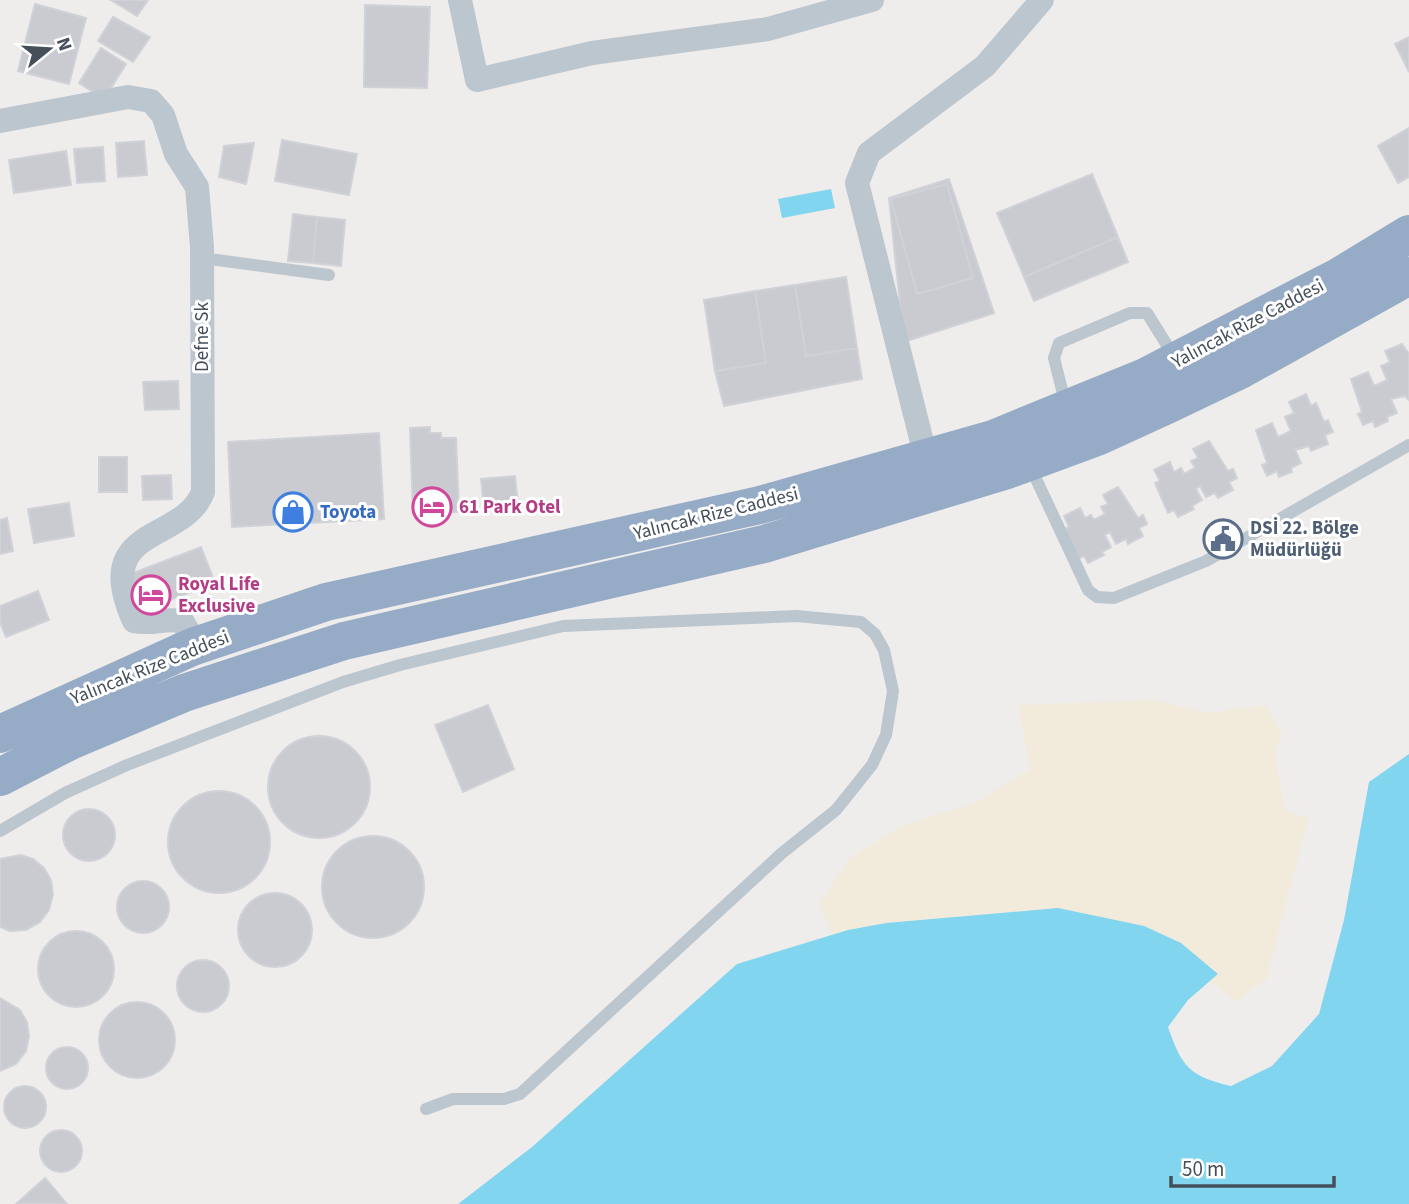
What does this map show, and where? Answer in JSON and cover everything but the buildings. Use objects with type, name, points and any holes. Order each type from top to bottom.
[{"type":"highway","name":"Yalıncak Rize Caddesi","points":[[0,734],[111,681],[197,646],[326,602],[760,505],[993,439],[1177,361],[1340,276],[1409,234]]},
{"type":"highway","name":"Yalıncak Rize Caddesi","points":[[0,777],[71,741],[184,694],[344,641],[764,544],[1028,462],[1097,437],[1242,369],[1409,276]]},
{"type":"street","points":[[460,0],[477,80],[592,53],[768,29],[872,0]]},
{"type":"street","points":[[926,458],[857,183],[869,153],[985,66],[1042,0]]},
{"type":"street","name":"Defne Sk","points":[[0,121],[128,96],[151,101],[163,115],[176,153],[197,187],[202,258],[203,492],[198,506],[143,538],[127,556],[121,580],[125,603],[134,621],[146,624],[167,618],[182,621],[197,646]]},
{"type":"lane","points":[[202,258],[329,275]]},
{"type":"lane","points":[[1066,410],[1054,358],[1059,343],[1130,313],[1147,313],[1177,361]]},
{"type":"lane","points":[[1028,462],[1088,590],[1105,599],[1128,594],[1206,561],[1409,444]]},
{"type":"lane","points":[[0,831],[65,793],[127,765],[343,682],[400,665],[549,629],[585,625],[796,617],[853,621],[875,634],[891,671],[892,711],[886,735],[872,765],[836,810],[782,853],[520,1094],[504,1099],[453,1099],[426,1109]]},
{"type":"sand","points":[[1156,700],[1208,713],[1266,705],[1282,733],[1275,754],[1285,811],[1308,818],[1267,978],[1237,1002],[1209,981],[1218,975],[1058,908],[886,923],[833,934],[819,904],[850,858],[902,826],[975,803],[1030,769],[1018,705]]},
{"type":"water","points":[[831,189],[835,208],[782,218],[778,199]]},
{"type":"water","points":[[1409,754],[1409,1204],[458,1204],[532,1147],[737,964],[848,930],[886,923],[1058,908],[1144,926],[1181,943],[1218,974],[1188,1000],[1168,1027],[1178,1052],[1189,1068],[1205,1078],[1231,1086],[1272,1066],[1319,1014],[1344,920],[1369,782]]},
{"type":"place","name":"61 Park Otel","points":[[432,507]]},
{"type":"place","name":"Toyota","points":[[293,512]]},
{"type":"place","name":"DSİ 22. Bölge Müdürlüğü","points":[[1223,539]]},
{"type":"place","name":"Royal Life Exclusive","points":[[151,595]]}]
